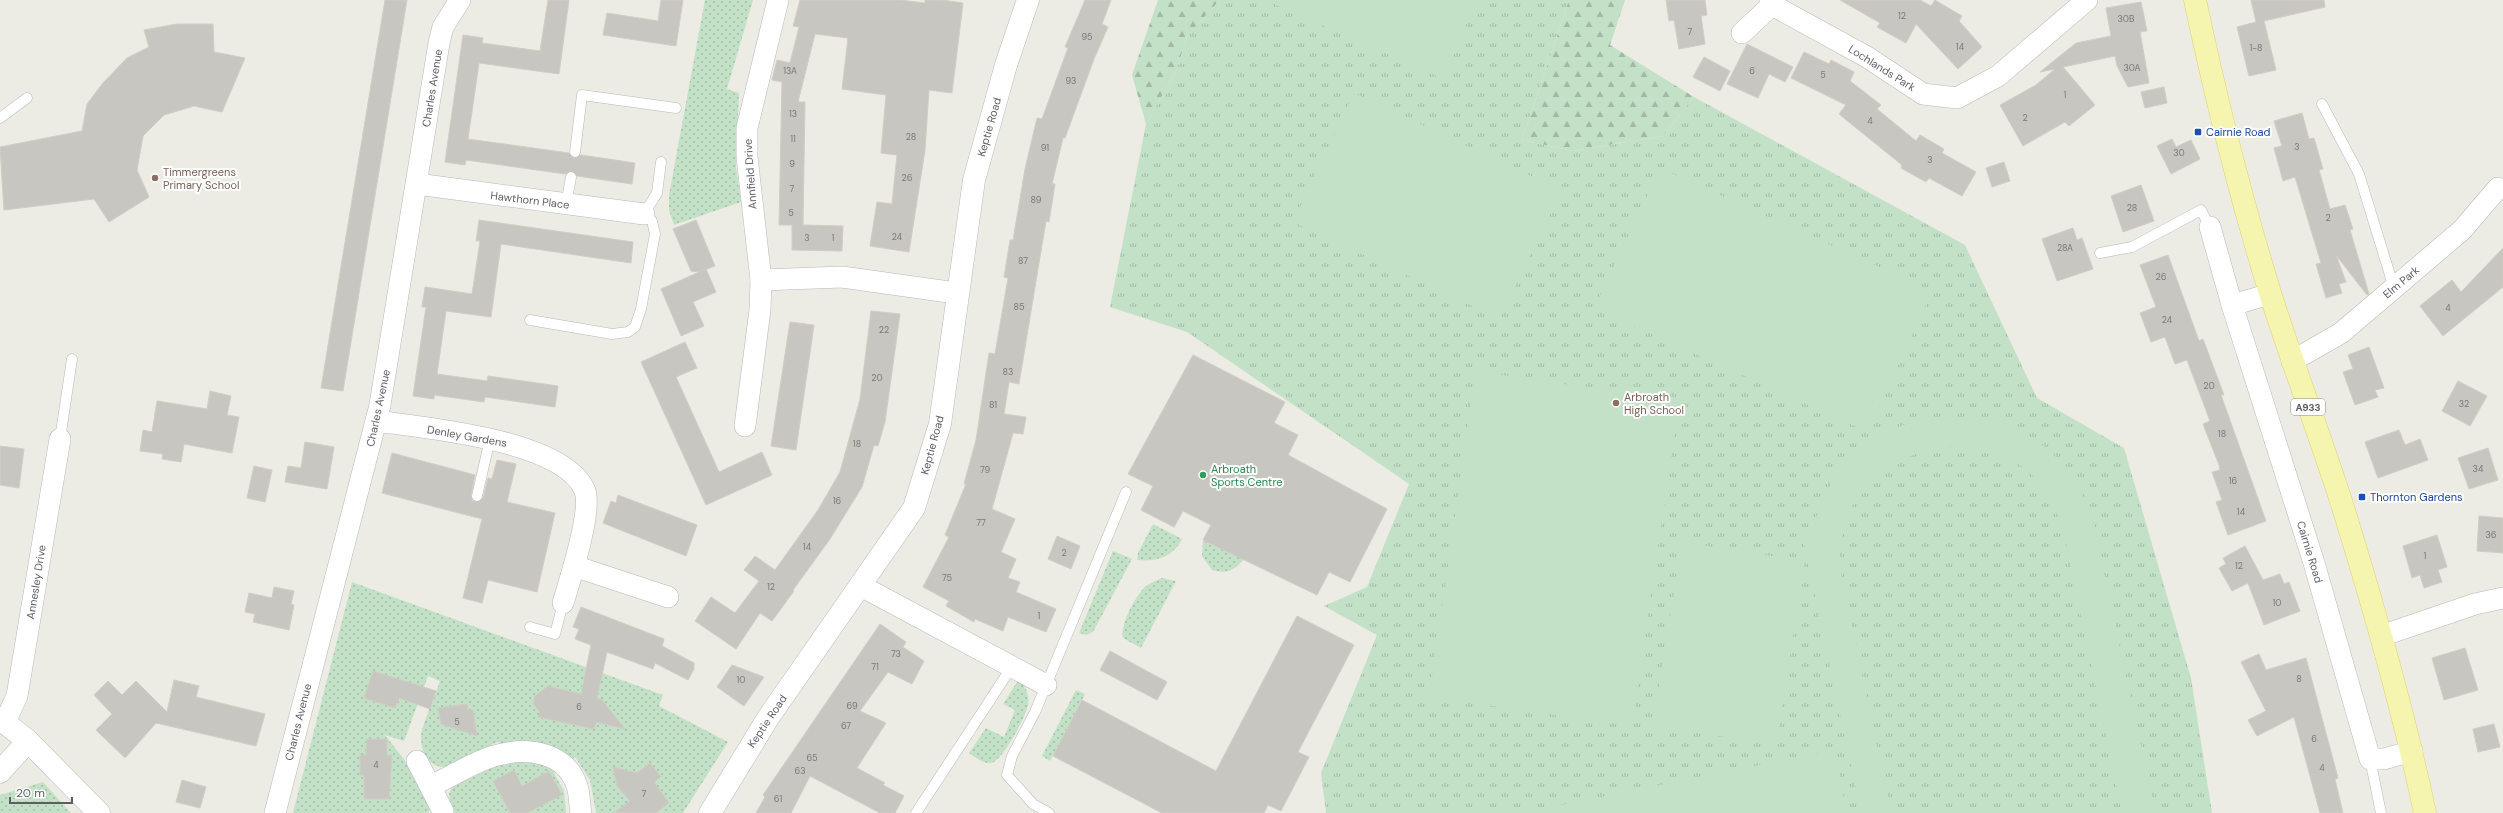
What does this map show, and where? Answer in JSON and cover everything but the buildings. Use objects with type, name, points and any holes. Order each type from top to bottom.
[{"type":"main road","name":"Keptie Road","points":[[710,813],[768,718],[862,586],[914,508],[940,424],[956,293],[974,180],[1006,65],[1028,0]]},
{"type":"main road","name":"A933","points":[[2195,0],[2222,118],[2270,294],[2341,501],[2381,636],[2412,751],[2425,813]]},
{"type":"main road","points":[[2,721],[28,741],[99,813]]},
{"type":"main road","points":[[0,772],[28,741]]},
{"type":"street","name":"Charles Avenue","points":[[275,813],[376,421],[439,42],[443,26],[460,0]]},
{"type":"street","name":"Annfield Drive","points":[[746,426],[758,335],[761,280],[749,185],[747,128],[752,100],[778,0]]},
{"type":"street","name":"Lochlands Park","points":[[1742,34],[1771,2],[1867,57],[1923,94],[1956,98],[1998,76],[2086,0]]},
{"type":"street","name":"Hawthorn Place","points":[[416,184],[566,205],[644,214]]},
{"type":"street","name":"Elm Park","points":[[2292,361],[2341,333],[2394,288],[2462,230],[2500,184]]},
{"type":"street","name":"Cairnie Road","points":[[2210,227],[2232,305],[2314,563],[2370,759]]},
{"type":"street","points":[[761,280],[842,278],[956,293]]},
{"type":"street","points":[[2232,305],[2270,294]]},
{"type":"street","name":"Denley Gardens","points":[[376,421],[505,442],[560,463],[576,475],[585,492],[586,508],[574,566],[563,603]]},
{"type":"street","name":"Annesley Drive","points":[[2,721],[17,696],[60,439]]},
{"type":"street","points":[[574,566],[668,597]]},
{"type":"street","points":[[862,586],[1013,665],[1046,685]]},
{"type":"street","points":[[2381,636],[2475,604],[2503,598]]},
{"type":"street","points":[[2370,759],[2384,760],[2412,751]]},
{"type":"street","points":[[432,786],[497,755],[541,753],[561,761],[570,773],[577,787],[581,813]]},
{"type":"street","points":[[417,761],[432,786],[443,811]]},
{"type":"lane","points":[[574,152],[582,95],[676,108]]},
{"type":"lane","points":[[0,118],[27,98]]},
{"type":"lane","points":[[2322,104],[2359,174],[2394,288]]},
{"type":"lane","points":[[530,320],[612,334],[628,332],[635,326],[641,309],[655,234],[652,221],[644,214],[657,193],[661,162]]},
{"type":"lane","points":[[566,205],[571,177]]},
{"type":"lane","points":[[2100,253],[2132,247],[2201,210],[2210,227]]},
{"type":"lane","points":[[60,439],[72,359]]},
{"type":"lane","points":[[477,496],[490,439]]},
{"type":"lane","points":[[1049,813],[1033,804],[1007,775],[1012,756],[1046,685],[1126,492]]},
{"type":"lane","points":[[530,628],[556,634],[563,603]]},
{"type":"lane","points":[[916,813],[1013,665]]},
{"type":"lane","points":[[2370,759],[2380,813]]},
{"type":"green space","points":[[705,0],[753,0],[727,89],[739,93],[736,167],[741,202],[674,225],[669,210],[669,195]]},
{"type":"green space","points":[[1158,0],[1220,0],[1187,36],[1177,69],[1146,124],[1132,75]]},
{"type":"green space","name":"Arbroath High School","points":[[1220,0],[1569,0],[1522,140],[1573,151],[1663,136],[1694,97],[1965,245],[2037,398],[2124,448],[2191,678],[2212,813],[1326,813],[1321,773],[1377,635],[1324,606],[1367,587],[1409,484],[1187,332],[1110,307],[1146,124],[1177,69],[1187,36]]},
{"type":"green space","points":[[1265,0],[1476,0],[1444,79]]},
{"type":"green space","points":[[1569,0],[1625,0],[1610,45],[1694,97],[1663,136],[1573,151],[1522,140]]},
{"type":"green space","points":[[1354,93],[1561,190],[1500,319],[1293,222]]},
{"type":"green space","points":[[1660,168],[1932,291],[1868,432],[1594,308]]},
{"type":"green space","points":[[1476,371],[1679,401],[1632,726],[1429,697]]},
{"type":"green space","points":[[1929,417],[1960,417],[1991,420],[2018,430],[2031,437],[2054,455],[2073,478],[2080,490],[2093,522],[2153,801],[2153,813],[2122,813],[2064,534],[2049,496],[2041,485],[2021,466],[1997,453],[1972,447],[1946,447],[1920,453],[1895,463],[1874,479],[1856,500],[1849,514],[1844,530],[1839,564],[1891,813],[1861,813],[1803,540],[1810,538],[1827,492],[1837,474],[1850,458],[1865,445],[1883,434]]},
{"type":"green space","points":[[1153,524],[1182,539],[1174,550],[1163,557],[1151,560],[1137,560],[1138,553]]},
{"type":"green space","points":[[1203,540],[1244,559],[1233,569],[1222,572],[1212,570],[1202,556]]},
{"type":"green space","points":[[1682,542],[1805,561],[1776,745],[1653,726]]},
{"type":"green space","points":[[1113,551],[1132,559],[1093,632],[1086,635],[1079,633]]},
{"type":"green space","points":[[1162,578],[1176,581],[1141,648],[1123,638],[1126,618],[1141,591],[1149,584]]},
{"type":"green space","points":[[352,582],[663,695],[659,706],[728,742],[683,813],[596,813],[590,780],[575,757],[570,761],[497,742],[447,767],[441,767],[431,763],[423,749],[421,737],[426,718],[440,681],[428,676],[404,741],[385,735],[410,767],[431,807],[428,813],[293,813]]},
{"type":"green space","points":[[1019,679],[1028,694],[1028,705],[1023,719],[1013,738],[996,761],[988,763],[982,761],[969,753],[986,728],[1004,737],[1015,710],[1003,704]]},
{"type":"green space","points":[[1076,690],[1085,694],[1050,761],[1042,756]]},
{"type":"green space","points":[[1834,750],[1847,813],[1522,813]]},
{"type":"green space","points":[[510,759],[546,760],[559,770],[554,773],[564,791],[566,813],[450,813],[449,794],[452,787]]},
{"type":"green space","points":[[43,782],[71,813],[0,813],[0,795]]},
{"type":"place","name":"Cairnie Road","points":[[2198,132]]},
{"type":"place","name":"Timmergreens Primary School","points":[[155,178]]},
{"type":"place","name":"Arbroath High School","points":[[1616,403]]},
{"type":"place","name":"Arbroath Sports Centre","points":[[1203,475]]},
{"type":"place","name":"Thornton Gardens","points":[[2362,497]]}]
